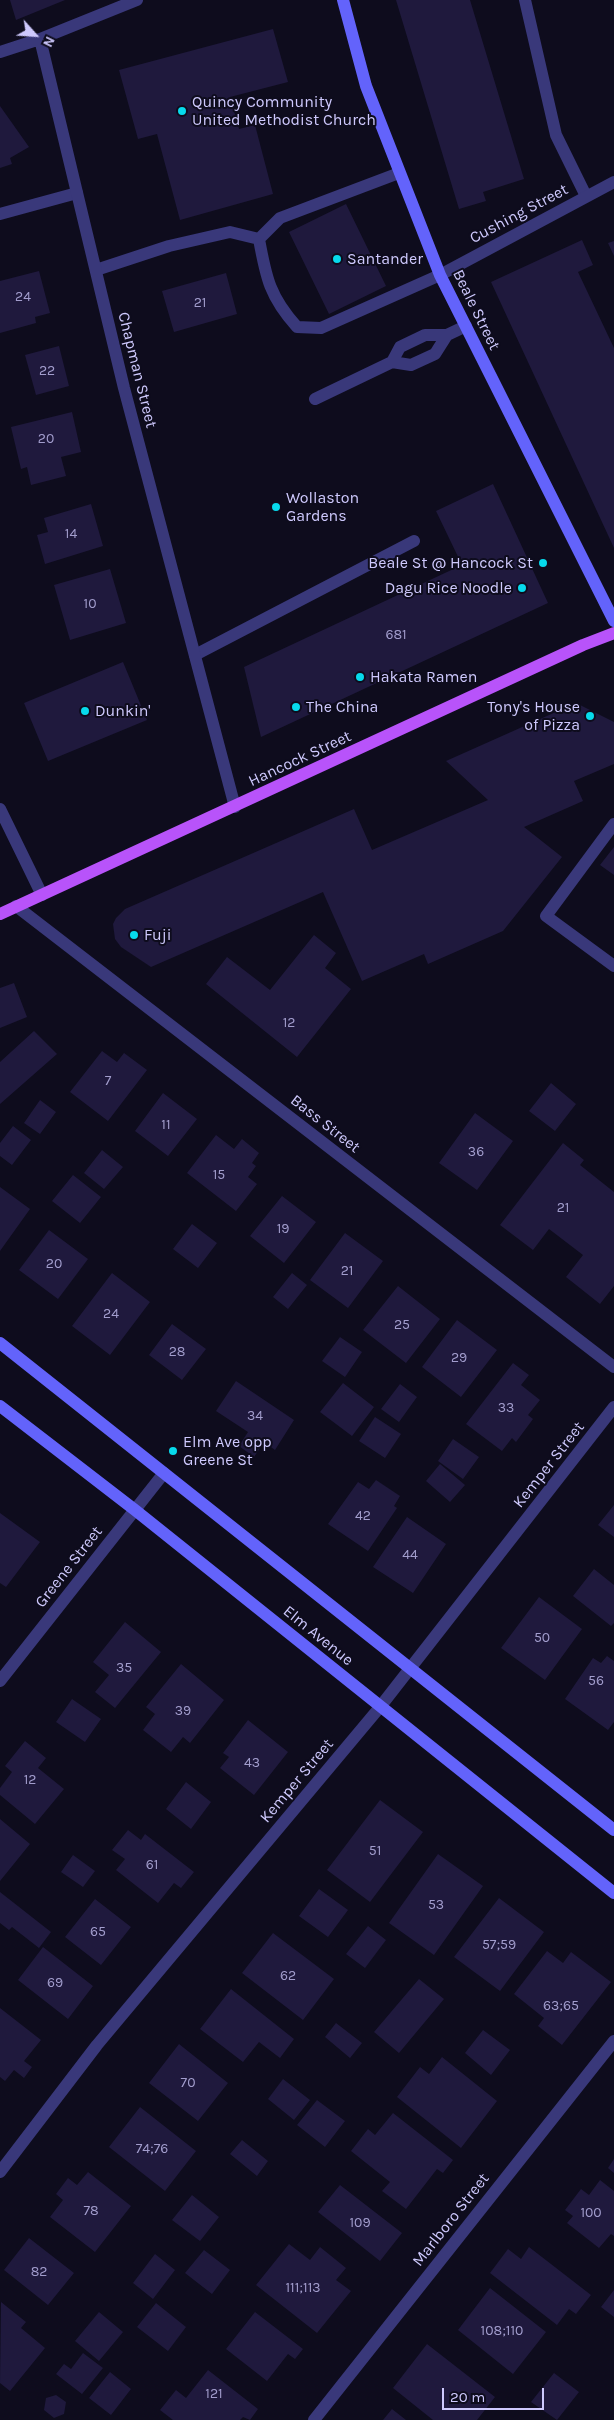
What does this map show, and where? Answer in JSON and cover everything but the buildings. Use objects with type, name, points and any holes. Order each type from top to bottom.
[{"type":"main road","name":"Hancock Street","points":[[0,914],[583,645],[614,633]]},
{"type":"street","points":[[0,52],[40,39],[137,0]]},
{"type":"street","name":"Beale Street","points":[[343,0],[366,86],[440,275],[614,621]]},
{"type":"street","points":[[525,0],[556,135],[586,196]]},
{"type":"street","name":"Chapman Street","points":[[40,39],[124,388],[235,807]]},
{"type":"street","points":[[96,270],[169,246],[230,232],[259,239],[280,218],[399,173]]},
{"type":"street","name":"Cushing Street","points":[[259,239],[265,274],[279,307],[297,327],[321,328],[440,275],[614,182]]},
{"type":"street","points":[[0,214],[78,193]]},
{"type":"street","points":[[392,362],[400,347],[425,335],[447,335],[466,326]]},
{"type":"street","points":[[315,399],[392,362],[411,365],[435,354],[447,335]]},
{"type":"street","points":[[195,655],[414,541]]},
{"type":"street","points":[[0,809],[42,895]]},
{"type":"street","points":[[614,824],[546,916],[614,966]]},
{"type":"street","name":"Bass Street","points":[[16,906],[614,1368]]},
{"type":"street","name":"Elm Avenue","points":[[0,1343],[614,1830]]},
{"type":"street","name":"Elm Avenue","points":[[0,1406],[135,1510],[614,1893]]},
{"type":"street","name":"Kemper Street","points":[[0,2172],[97,2045],[380,1707],[614,1407]]},
{"type":"street","name":"Greene Street","points":[[0,1682],[164,1474]]},
{"type":"street","name":"Marlboro Street","points":[[314,2420],[614,2041]]},
{"type":"place","name":"Quincy Community United Methodist Church","points":[[182,111]]},
{"type":"place","name":"Santander","points":[[337,259]]},
{"type":"place","name":"Wollaston Gardens","points":[[276,507]]},
{"type":"place","name":"Beale St @ Hancock St","points":[[543,563]]},
{"type":"place","name":"Dagu Rice Noodle","points":[[522,588]]},
{"type":"place","name":"Hakata Ramen","points":[[360,677]]},
{"type":"place","name":"The China","points":[[296,707]]},
{"type":"place","name":"Dunkin'","points":[[85,711]]},
{"type":"place","name":"Tony's House of Pizza","points":[[590,716]]},
{"type":"place","name":"Fuji","points":[[134,935]]},
{"type":"place","name":"Elm Ave opp Greene St","points":[[173,1451]]}]
